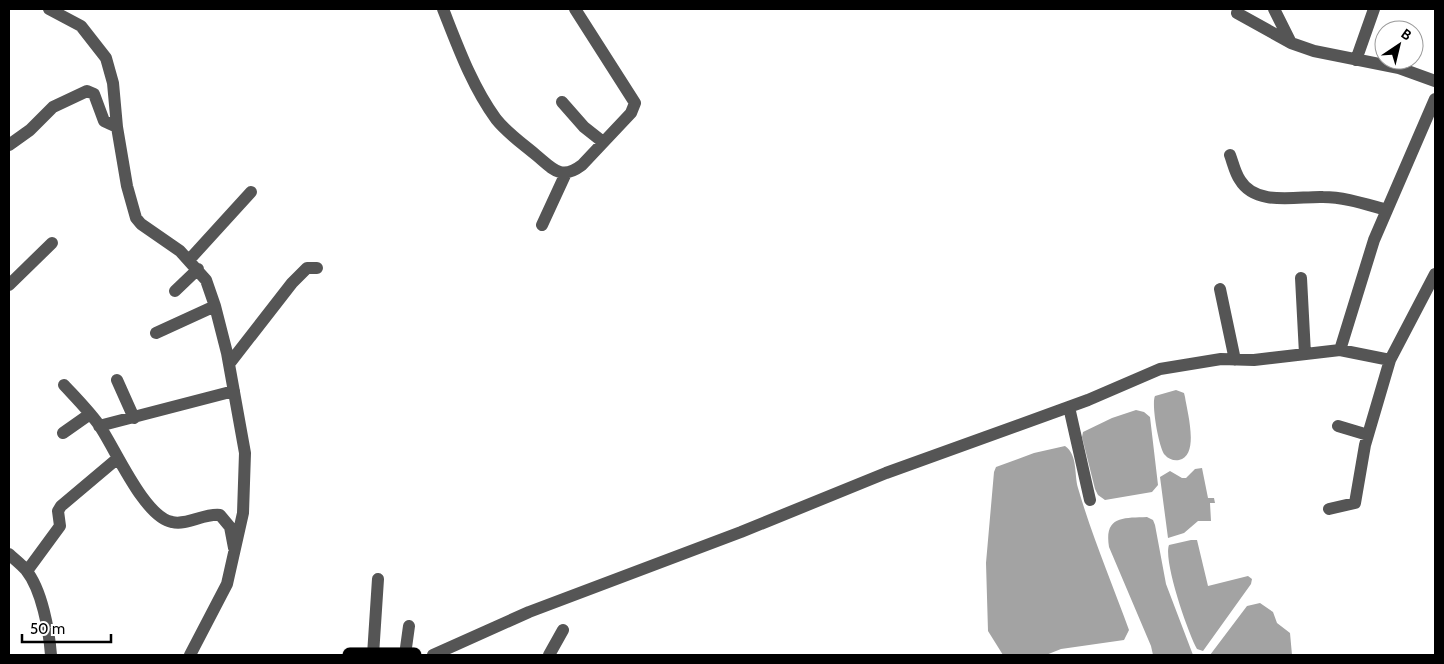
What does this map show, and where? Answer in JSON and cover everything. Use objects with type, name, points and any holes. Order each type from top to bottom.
[{"type":"highway","points":[[350,655],[414,655]]},
{"type":"street","points":[[49,9],[81,26],[106,58],[113,83],[117,127],[127,186],[136,218],[141,224],[189,260],[206,280],[215,306],[229,364],[245,453],[243,513],[235,556],[227,584],[190,655]]},
{"type":"street","points":[[443,9],[469,73],[497,120],[555,170],[566,173],[572,172],[582,165],[631,113],[635,103],[574,9]]},
{"type":"street","points":[[1274,9],[1291,43]]},
{"type":"street","points":[[1356,60],[1374,9]]},
{"type":"street","points":[[1237,13],[1291,43],[1314,52],[1399,68],[1435,80]]},
{"type":"street","points":[[9,145],[30,130],[52,107],[87,91],[94,94],[104,120],[117,127]]},
{"type":"street","points":[[1340,350],[1374,240],[1435,99]]},
{"type":"street","points":[[562,102],[584,127],[603,142]]},
{"type":"street","points":[[1230,155],[1240,181],[1254,192],[1264,196],[1281,198],[1322,197],[1353,200],[1386,210]]},
{"type":"street","points":[[542,224],[566,173]]},
{"type":"street","points":[[189,260],[251,192]]},
{"type":"street","points":[[9,285],[52,243]]},
{"type":"street","points":[[229,364],[292,283],[307,268],[317,268]]},
{"type":"street","points":[[175,291],[198,270]]},
{"type":"street","points":[[1329,509],[1355,503],[1357,484],[1368,435],[1390,360],[1435,274]]},
{"type":"street","points":[[1301,278],[1305,354]]},
{"type":"street","points":[[1220,289],[1234,360]]},
{"type":"street","points":[[156,333],[215,306]]},
{"type":"street","points":[[433,655],[529,612],[948,451],[1069,407],[1160,369],[1340,350],[1390,360]]},
{"type":"street","points":[[118,380],[134,418]]},
{"type":"street","points":[[64,385],[99,426],[150,506],[169,522],[174,523],[212,514],[220,515],[230,527],[235,556]]},
{"type":"street","points":[[99,426],[234,391]]},
{"type":"street","points":[[1069,407],[1090,500]]},
{"type":"street","points":[[63,433],[90,414]]},
{"type":"street","points":[[1338,426],[1368,435]]},
{"type":"street","points":[[26,571],[60,526],[58,511],[61,506],[118,458]]},
{"type":"street","points":[[9,554],[26,571],[48,627],[51,655]]},
{"type":"street","points":[[373,655],[378,579]]},
{"type":"street","points":[[405,655],[409,626]]},
{"type":"street","points":[[549,655],[563,630]]},
{"type":"shaded area","points":[[1176,390],[1184,393],[1191,432],[1189,450],[1185,457],[1179,460],[1168,458],[1163,451],[1158,436],[1154,408],[1155,396]]},
{"type":"shaded area","points":[[1136,410],[1144,412],[1150,417],[1158,485],[1152,492],[1105,500],[1098,495],[1095,489],[1082,437],[1083,432],[1112,418]]},
{"type":"shaded area","points":[[1065,446],[1072,454],[1077,483],[1084,506],[1129,630],[1124,640],[1061,649],[1046,655],[1003,655],[988,631],[986,563],[994,472],[996,467],[1034,453]]},
{"type":"shaded area","points":[[1202,468],[1208,498],[1214,498],[1215,503],[1210,503],[1211,521],[1198,521],[1184,533],[1168,538],[1160,477],[1170,471],[1182,478],[1186,478],[1195,469]]},
{"type":"shaded area","points":[[1147,517],[1153,520],[1155,525],[1166,584],[1193,655],[1153,655],[1151,646],[1109,547],[1109,529],[1112,524],[1123,519]]},
{"type":"shaded area","points":[[1197,540],[1208,586],[1248,576],[1252,579],[1251,584],[1203,651],[1197,649],[1188,628],[1173,581],[1168,553],[1169,545]]},
{"type":"shaded area","points":[[1260,603],[1273,612],[1277,623],[1290,633],[1292,655],[1210,655],[1247,606]]}]
